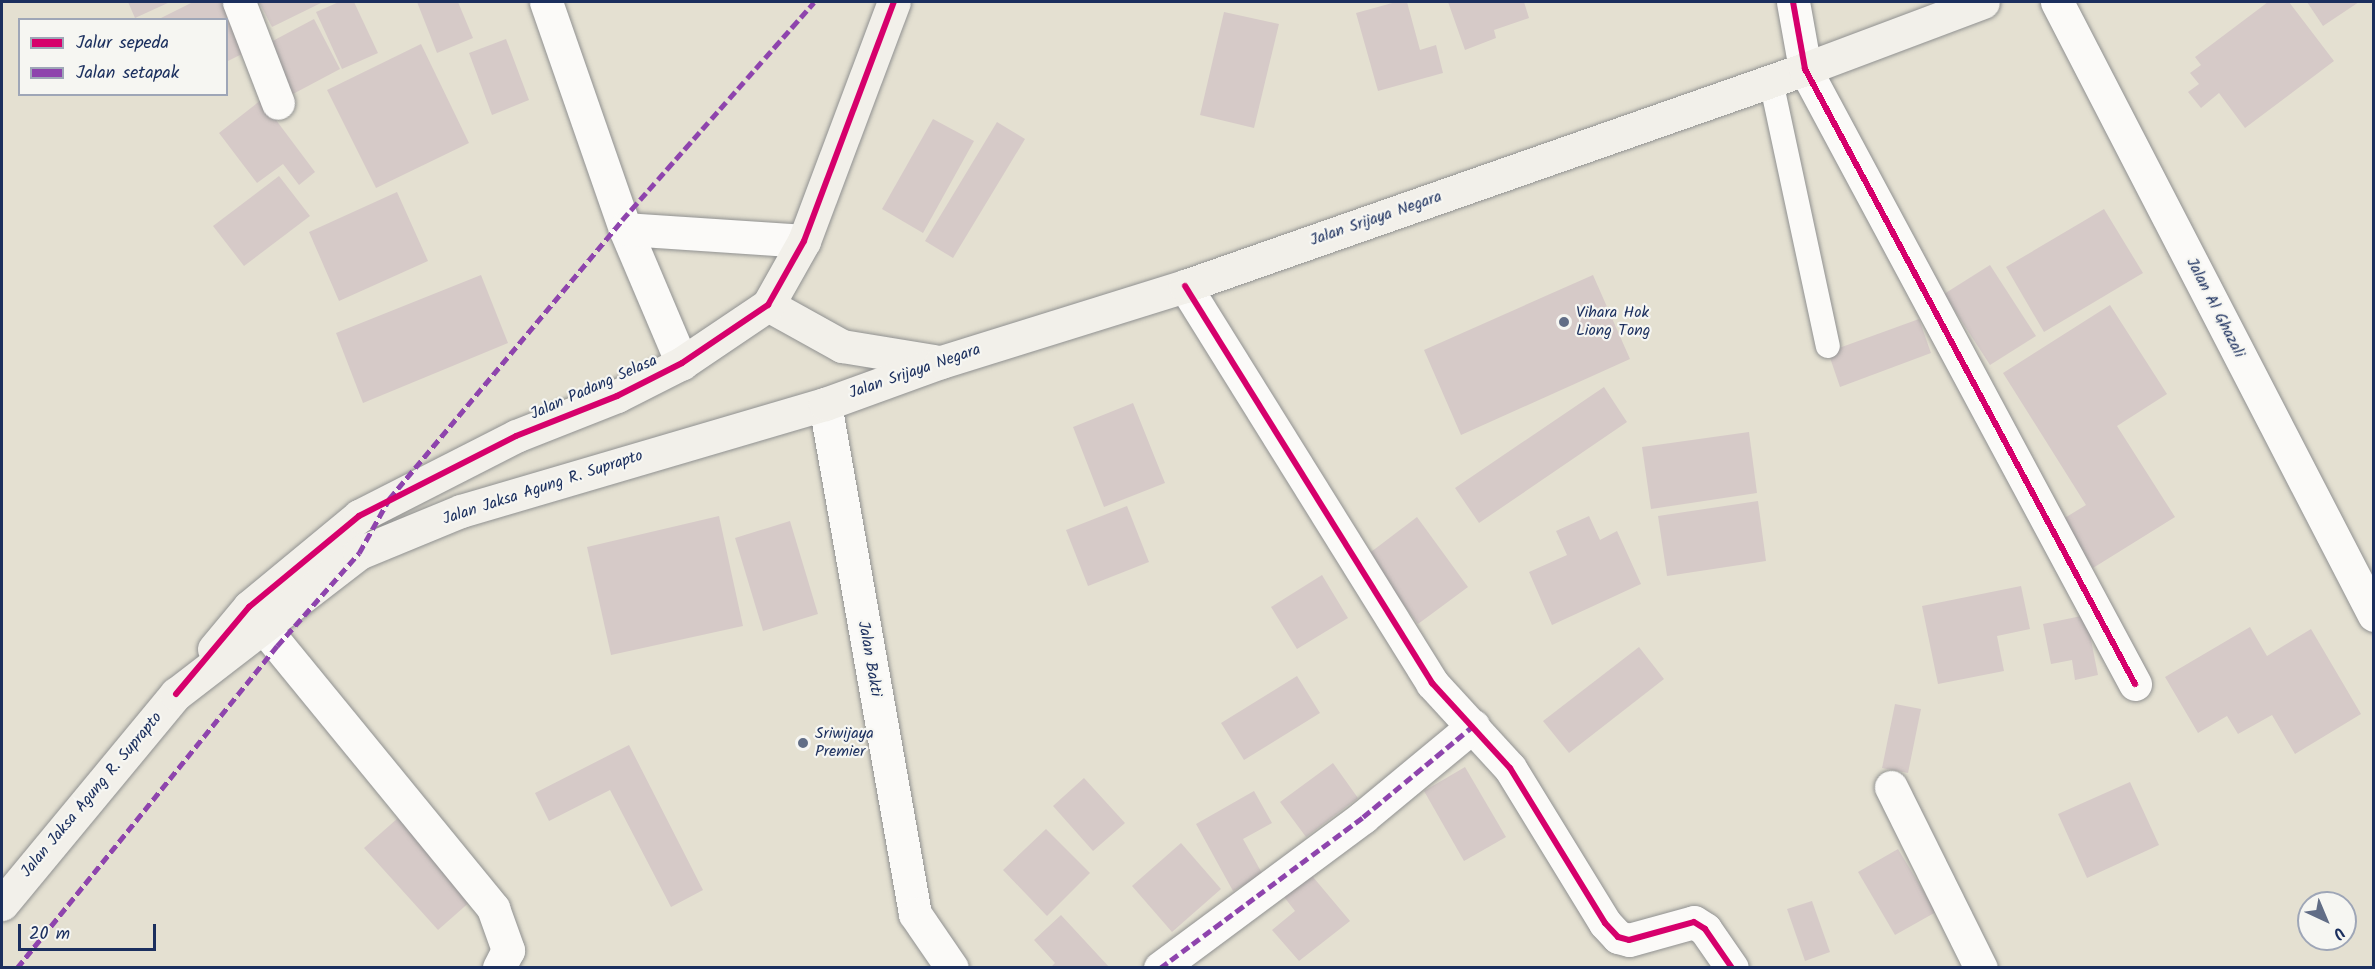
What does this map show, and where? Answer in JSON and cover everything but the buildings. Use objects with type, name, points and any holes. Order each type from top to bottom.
[{"type":"main road","name":"Jalan Padang Selasa","points":[[176,694],[249,608],[359,516],[516,436],[617,396],[681,363],[768,305],[804,241],[894,2]]},
{"type":"main road","name":"Jalan Srijaya Negara","points":[[764,420],[825,404],[941,362],[1185,286],[1805,69],[1983,2]]},
{"type":"main road","points":[[768,305],[843,346],[941,362]]},
{"type":"main road","name":"Jalan Jaksa Agung R. Suprapto","points":[[2,904],[176,694],[359,553],[482,504],[764,420]]},
{"type":"street","points":[[239,2],[278,103]]},
{"type":"street","points":[[546,2],[626,229],[681,363]]},
{"type":"street","points":[[1793,2],[1805,69],[2135,684]]},
{"type":"street","name":"Jalan Al Ghazali","points":[[2056,2],[2373,615]]},
{"type":"street","points":[[626,229],[804,241]]},
{"type":"street","points":[[1185,286],[1432,683],[1510,768],[1612,932],[1623,939],[1639,940],[1695,922],[1705,929],[1732,968]]},
{"type":"street","name":"Jalan Bakti","points":[[825,404],[915,914],[952,968]]},
{"type":"street","points":[[264,628],[493,908],[508,950],[499,968]]},
{"type":"street","points":[[1160,968],[1347,830],[1473,726]]},
{"type":"street","points":[[1891,787],[1981,968]]},
{"type":"lane","points":[[1771,81],[1828,346]]},
{"type":"marked path","points":[[17,968],[277,646],[359,553],[389,499],[622,220],[814,2]]},
{"type":"marked path","points":[[1160,968],[1363,817],[1473,726]]},
{"type":"cycle path","points":[[176,694],[249,607],[359,516],[516,436],[617,396],[682,363],[768,305],[804,241],[894,2]]},
{"type":"cycle path","points":[[1793,2],[1805,69],[2135,684]]},
{"type":"cycle path","points":[[1185,286],[1432,683],[1510,768],[1605,923],[1618,937],[1629,940],[1694,922],[1705,929],[1732,968]]},
{"type":"place","name":"Vihara Hok Liong Tong","points":[[1564,322]]},
{"type":"place","name":"Sriwijaya Premier","points":[[803,743]]}]
